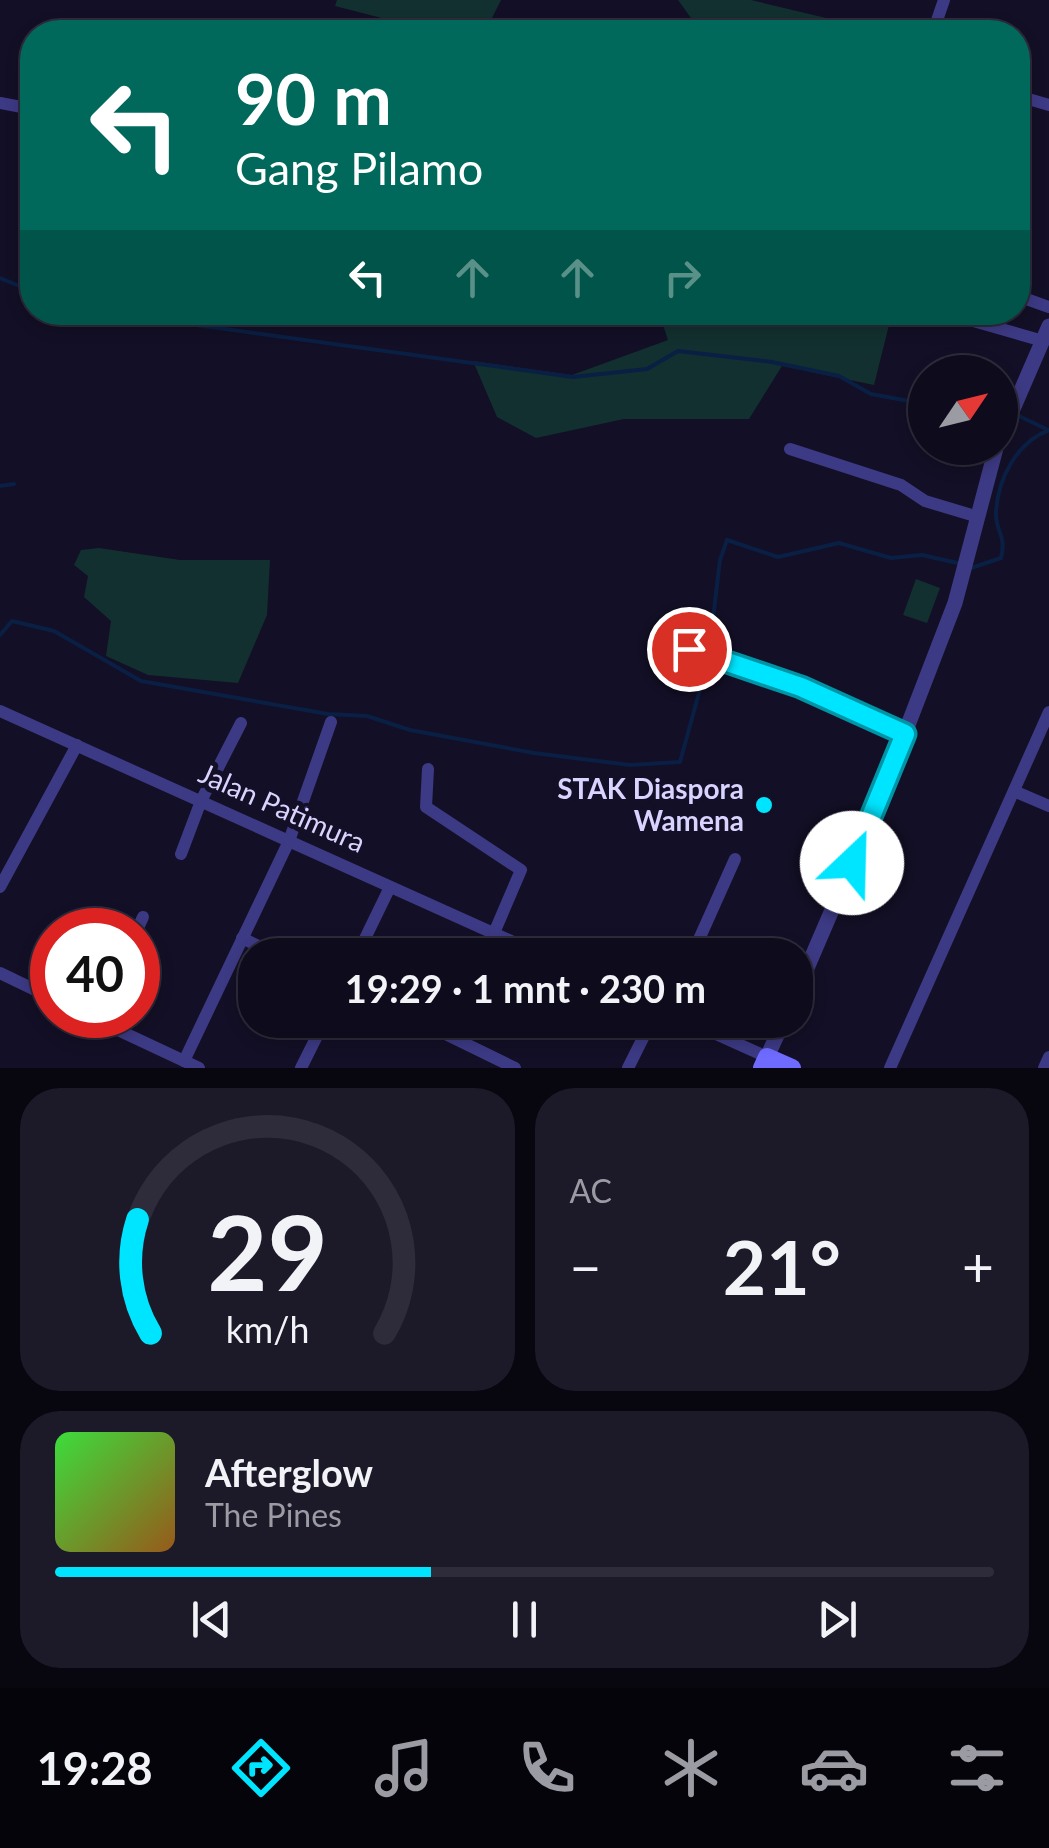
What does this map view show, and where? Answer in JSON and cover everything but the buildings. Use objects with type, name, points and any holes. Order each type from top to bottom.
[{"type":"main road","points":[[764,1063],[792,1068]]},
{"type":"street","points":[[1006,325],[1046,333],[1018,402]]},
{"type":"street","points":[[790,448],[901,485],[925,501],[975,516]]},
{"type":"street","points":[[813,953],[955,603],[991,465]]},
{"type":"street","points":[[689,649],[801,687],[905,734]]},
{"type":"street","name":"Jalan Patimura","points":[[0,711],[505,938]]},
{"type":"street","points":[[890,1068],[1049,712]]},
{"type":"street","points":[[242,938],[289,842],[331,722]]},
{"type":"street","points":[[180,854],[200,800],[240,723]]},
{"type":"street","points":[[0,887],[77,745]]},
{"type":"street","points":[[428,769],[426,807],[521,870],[494,933]]},
{"type":"street","points":[[1014,791],[1049,806]]},
{"type":"street","points":[[700,938],[735,859]]},
{"type":"street","points":[[364,938],[390,886]]},
{"type":"street","points":[[184,1061],[238,946]]},
{"type":"street","points":[[0,973],[30,987]]},
{"type":"street","points":[[136,1038],[200,1068]]},
{"type":"street","points":[[301,1068],[316,1038]]},
{"type":"street","points":[[454,1038],[515,1068]]},
{"type":"street","points":[[628,1068],[643,1038]]},
{"type":"street","points":[[718,1038],[764,1063],[776,1038]]},
{"type":"street","points":[[1044,1068],[1049,1057]]},
{"type":"green space","points":[[337,0],[501,0],[491,20],[389,20],[335,6]]},
{"type":"green space","points":[[678,0],[751,0],[826,20],[692,20]]},
{"type":"green space","points":[[663,325],[889,325],[874,385],[782,366],[749,419],[624,419],[536,438],[497,417],[473,361],[572,375],[668,340]]},
{"type":"green space","points":[[99,548],[180,560],[270,560],[267,615],[238,683],[148,675],[106,656],[111,621],[84,597],[88,576],[74,565],[81,550]]},
{"type":"green space","points":[[916,579],[940,588],[927,623],[903,615]]},
{"type":"waterway","points":[[0,278],[20,286]]},
{"type":"waterway","points":[[195,325],[573,377],[647,369],[678,351],[772,362],[839,376],[871,394],[908,401]]},
{"type":"waterway","points":[[1018,415],[1046,429]]},
{"type":"waterway","points":[[971,568],[1001,558],[1003,544],[996,512],[1005,474],[1019,452],[1049,430]]},
{"type":"waterway","points":[[0,486],[14,484]]},
{"type":"waterway","points":[[709,651],[720,560],[727,540],[778,557],[839,543],[891,558],[922,555],[962,564]]},
{"type":"waterway","points":[[0,635],[12,621],[54,631],[141,681],[328,714],[367,716],[410,730],[534,753],[630,765],[680,762],[708,660]]},
{"type":"place","name":"STAK Diaspora Wamena","points":[[764,805]]},
{"type":"route","points":[[689,649],[801,687],[905,734],[852,863]]}]
